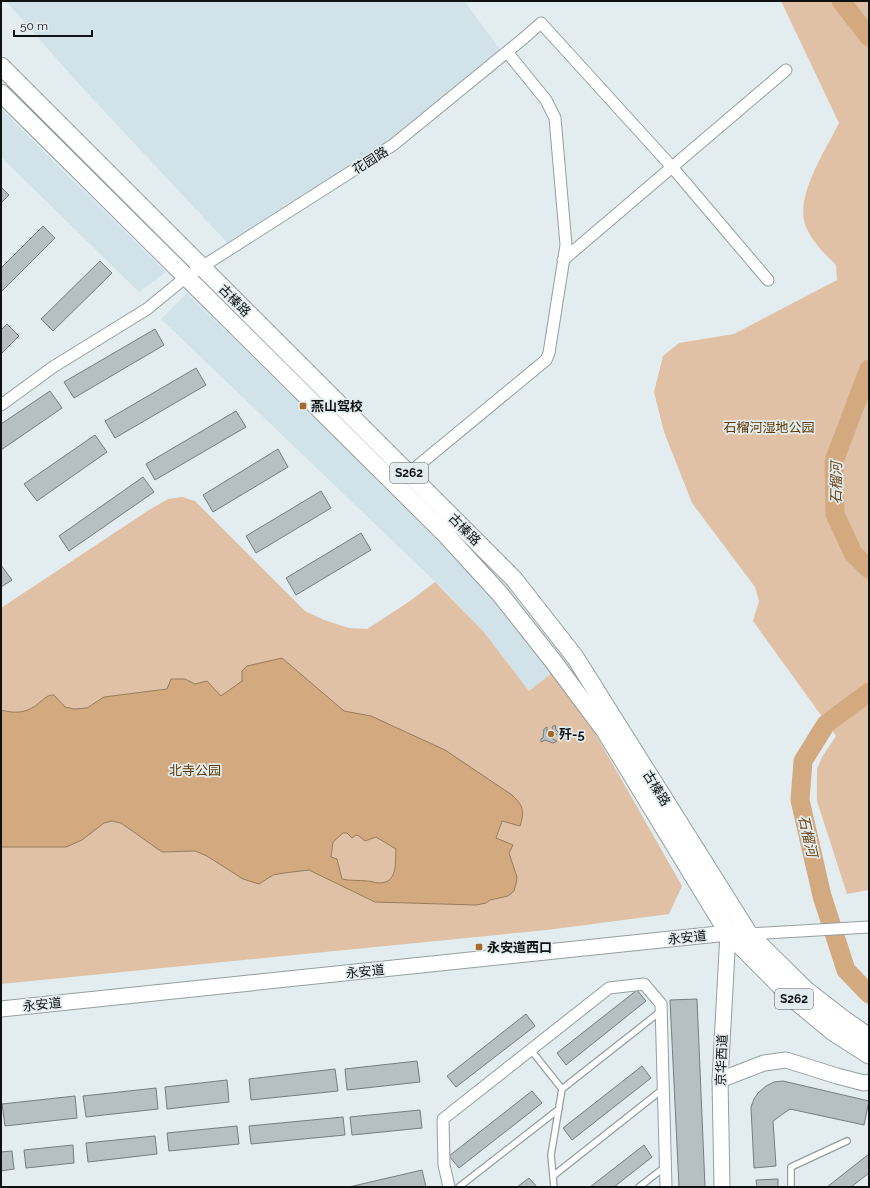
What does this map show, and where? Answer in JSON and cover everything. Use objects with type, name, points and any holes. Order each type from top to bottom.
[{"type":"main road","name":"古榛路","points":[[1,66],[514,579],[575,657],[749,934],[806,990],[869,1037]]},
{"type":"main road","name":"古榛路","points":[[1,93],[446,535],[500,594],[553,661],[605,731],[728,933],[792,998],[833,1032],[869,1055]]},
{"type":"main road","name":"永安道","points":[[1,1009],[728,933],[749,934]]},
{"type":"main road","name":"京华西道","points":[[722,1187],[720,1080],[728,933]]},
{"type":"main road","points":[[720,1080],[764,1063],[786,1060],[864,1083],[869,1082]]},
{"type":"street","name":"花园路","points":[[1,405],[52,367],[147,310],[186,277],[202,266],[393,145],[541,23],[672,167]]},
{"type":"street","points":[[395,485],[546,360],[549,353],[566,245],[555,118],[546,100],[507,52]]},
{"type":"street","points":[[563,260],[786,70]]},
{"type":"street","points":[[672,167],[768,280]]},
{"type":"street","points":[[749,934],[869,927]]},
{"type":"street","points":[[449,1187],[444,1165],[443,1119],[609,988],[644,984],[661,1004],[666,1187]]},
{"type":"lane","points":[[554,1187],[551,1156],[562,1089],[661,1011]]},
{"type":"lane","points":[[531,1050],[562,1089]]},
{"type":"lane","points":[[553,1176],[663,1089]]},
{"type":"lane","points":[[459,1187],[558,1109]]},
{"type":"lane","points":[[791,1187],[790,1167],[847,1141]]},
{"type":"lane","points":[[639,1187],[666,1166]]},
{"type":"shaded area","points":[[6,1],[464,1],[508,60],[398,148],[234,250],[77,82]]},
{"type":"shaded area","points":[[1,109],[166,272],[139,292],[1,157]]},
{"type":"shaded area","points":[[187,293],[444,545],[506,610],[553,672],[529,691],[483,631],[448,594],[161,319]]},
{"type":"shaded area","points":[[282,658],[344,711],[371,716],[445,750],[512,795],[521,805],[523,812],[520,826],[502,821],[496,838],[513,845],[509,853],[517,877],[514,891],[508,896],[476,905],[375,902],[309,870],[273,875],[259,884],[243,879],[207,856],[195,851],[162,852],[121,823],[112,821],[104,823],[82,840],[66,847],[1,847],[1,710],[22,712],[35,706],[46,697],[54,695],[65,707],[74,709],[87,708],[104,697],[167,689],[171,679],[185,679],[195,684],[207,681],[221,696],[242,681],[242,671],[247,666]],"holes":[[[343,833],[347,833],[352,838],[356,835],[365,841],[376,837],[396,849],[395,866],[390,880],[379,883],[342,879],[337,859],[331,857],[333,842]]]},
{"type":"green space","name":"石榴河湿地公园","points":[[781,1],[869,1],[869,890],[847,894],[817,801],[817,769],[822,757],[836,736],[753,621],[759,601],[755,587],[692,503],[664,432],[654,392],[663,356],[679,343],[734,334],[837,280],[836,265],[820,248],[807,229],[804,217],[804,204],[812,175],[839,123]]},
{"type":"green space","name":"北寺公园","points":[[182,497],[195,501],[305,611],[324,620],[349,628],[367,629],[410,601],[435,582],[483,631],[529,691],[553,672],[591,726],[682,886],[669,914],[547,930],[1,984],[1,608],[149,510],[168,499]]},
{"type":"building","points":[[1,187],[9,195],[1,203]]},
{"type":"building","points":[[43,226],[55,238],[1,292],[1,268]]},
{"type":"building","points":[[100,261],[112,273],[53,331],[41,319]]},
{"type":"building","points":[[7,324],[19,336],[1,354],[1,330]]},
{"type":"building","points":[[155,329],[164,345],[74,398],[64,382]]},
{"type":"building","points":[[196,368],[206,385],[115,438],[105,421]]},
{"type":"building","points":[[50,391],[62,408],[1,450],[1,424]]},
{"type":"building","points":[[236,411],[246,427],[155,480],[146,464]]},
{"type":"building","points":[[95,435],[107,452],[37,501],[24,484]]},
{"type":"building","points":[[278,449],[288,467],[213,512],[203,495]]},
{"type":"building","points":[[143,477],[154,492],[69,551],[59,536]]},
{"type":"building","points":[[321,491],[331,508],[256,553],[246,536]]},
{"type":"building","points":[[361,533],[371,550],[296,595],[286,578]]},
{"type":"building","points":[[1,565],[12,580],[1,587]]},
{"type":"building","name":"歼-5","points":[[555,725],[556,730],[560,734],[555,734],[549,737],[557,741],[553,743],[545,740],[541,742],[544,729],[547,727],[547,735],[553,731],[552,727]]},
{"type":"building","points":[[637,990],[646,1001],[566,1065],[557,1053]]},
{"type":"building","points":[[697,999],[705,1187],[679,1187],[670,1000]]},
{"type":"building","points":[[526,1014],[535,1026],[456,1087],[447,1076]]},
{"type":"building","points":[[417,1061],[420,1082],[347,1090],[345,1069]]},
{"type":"building","points":[[642,1066],[651,1078],[572,1140],[563,1128]]},
{"type":"building","points":[[335,1069],[338,1091],[251,1100],[249,1079]]},
{"type":"building","points":[[227,1080],[229,1102],[167,1109],[165,1087]]},
{"type":"building","points":[[783,1081],[869,1101],[864,1125],[790,1109],[773,1121],[776,1166],[754,1168],[751,1107],[758,1093],[766,1086],[774,1082]]},
{"type":"building","points":[[156,1088],[158,1109],[86,1117],[83,1096]]},
{"type":"building","points":[[532,1091],[542,1103],[459,1168],[449,1156]]},
{"type":"building","points":[[75,1096],[77,1118],[5,1126],[2,1104]]},
{"type":"building","points":[[420,1110],[422,1128],[352,1135],[350,1117]]},
{"type":"building","points":[[343,1117],[345,1135],[251,1144],[249,1126]]},
{"type":"building","points":[[237,1126],[239,1144],[169,1151],[167,1133]]},
{"type":"building","points":[[155,1136],[157,1154],[88,1162],[86,1143]]},
{"type":"building","points":[[73,1145],[74,1163],[26,1168],[24,1150]]},
{"type":"building","points":[[644,1145],[652,1157],[614,1187],[590,1187]]},
{"type":"building","points":[[12,1151],[14,1169],[1,1171],[1,1152]]},
{"type":"building","points":[[869,1154],[869,1173],[851,1187],[827,1187]]},
{"type":"building","points":[[422,1170],[426,1187],[349,1187]]},
{"type":"building","points":[[529,1178],[537,1187],[517,1187]]},
{"type":"building","points":[[778,1179],[778,1187],[757,1187],[756,1180]]},
{"type":"waterway","name":"石榴河","points":[[841,1],[869,37]]},
{"type":"waterway","name":"石榴河","points":[[869,369],[834,461],[835,514],[853,553],[869,569]]},
{"type":"waterway","name":"石榴河","points":[[869,692],[826,724],[803,761],[800,800],[822,896],[846,970],[869,994]]},
{"type":"place","name":"燕山驾校","points":[[303,406]]},
{"type":"place","name":"歼-5","points":[[551,734]]},
{"type":"place","name":"永安道西口","points":[[479,947]]}]
